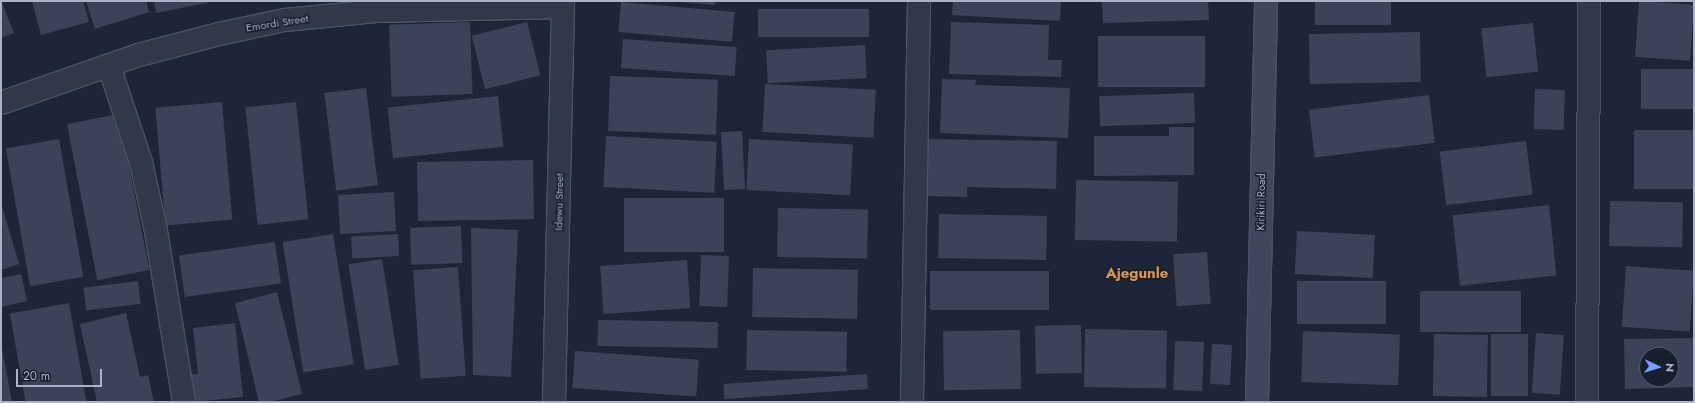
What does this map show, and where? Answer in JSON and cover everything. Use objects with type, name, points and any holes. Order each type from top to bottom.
[{"type":"main road","name":"Kirikiri Road","points":[[1257,402],[1266,1]]},
{"type":"street","points":[[912,402],[919,1]]},
{"type":"street","points":[[1587,402],[1589,1]]},
{"type":"street","name":"Emordi Street","points":[[1,103],[110,66],[219,34],[285,20],[376,11],[563,4]]},
{"type":"street","name":"Idewu Street","points":[[554,402],[563,4]]},
{"type":"street","points":[[110,66],[141,162],[156,231],[184,402]]},
{"type":"building","points":[[1,1],[14,33],[1,38]]},
{"type":"building","points":[[32,1],[83,1],[89,22],[41,35]]},
{"type":"building","points":[[86,1],[146,1],[149,12],[95,29]]},
{"type":"building","points":[[154,1],[211,1],[211,2],[156,13]]},
{"type":"building","points":[[671,1],[715,1],[715,5]]},
{"type":"building","points":[[953,1],[1061,1],[1060,21],[952,15]]},
{"type":"building","points":[[1102,1],[1208,1],[1209,20],[1103,23]]},
{"type":"building","points":[[1315,1],[1391,1],[1391,25],[1315,25]]},
{"type":"building","points":[[1639,1],[1694,5],[1690,61],[1635,57]]},
{"type":"building","points":[[621,2],[735,12],[732,42],[618,32]]},
{"type":"building","points":[[758,9],[869,9],[869,37],[758,37]]},
{"type":"building","points":[[470,22],[473,94],[392,97],[389,25]]},
{"type":"building","points":[[527,22],[540,75],[485,89],[472,36]]},
{"type":"building","points":[[951,22],[1049,25],[1048,60],[1062,60],[1061,77],[949,74]]},
{"type":"building","points":[[1533,23],[1538,72],[1486,77],[1481,28]]},
{"type":"building","points":[[1420,32],[1421,82],[1310,84],[1309,34]]},
{"type":"building","points":[[1098,36],[1205,36],[1205,87],[1098,87]]},
{"type":"building","points":[[623,39],[737,47],[735,76],[621,68]]},
{"type":"building","points":[[865,45],[867,78],[768,83],[766,50]]},
{"type":"building","points":[[1641,69],[1694,69],[1694,109],[1641,109]]},
{"type":"building","points":[[610,76],[718,80],[716,135],[608,131]]},
{"type":"building","points":[[942,79],[976,80],[975,85],[1070,88],[1068,138],[940,133]]},
{"type":"building","points":[[765,84],[876,90],[873,138],[762,132]]},
{"type":"building","points":[[366,88],[378,185],[336,190],[324,93]]},
{"type":"building","points":[[1535,89],[1565,90],[1564,130],[1534,129]]},
{"type":"building","points":[[1194,93],[1195,123],[1100,126],[1099,96]]},
{"type":"building","points":[[1429,95],[1435,143],[1315,157],[1309,110]]},
{"type":"building","points":[[498,96],[503,147],[393,158],[388,108]]},
{"type":"building","points":[[222,102],[232,220],[166,225],[155,108]]},
{"type":"building","points":[[296,102],[308,219],[258,225],[245,107]]},
{"type":"building","points":[[119,114],[149,270],[97,280],[67,124]]},
{"type":"building","points":[[1169,127],[1194,127],[1194,175],[1094,176],[1094,136],[1169,136]]},
{"type":"building","points":[[1634,130],[1694,130],[1694,189],[1634,189]]},
{"type":"building","points":[[742,131],[745,189],[724,190],[721,132]]},
{"type":"building","points":[[606,136],[717,142],[714,193],[603,187]]},
{"type":"building","points":[[59,139],[83,277],[30,286],[6,148]]},
{"type":"building","points":[[749,139],[853,144],[850,195],[746,190]]},
{"type":"building","points":[[928,139],[1057,141],[1056,189],[967,187],[967,197],[927,196]]},
{"type":"building","points":[[1526,141],[1533,195],[1446,205],[1440,152]]},
{"type":"building","points":[[533,160],[534,219],[418,221],[417,162]]},
{"type":"building","points":[[1076,180],[1178,182],[1177,242],[1075,240]]},
{"type":"building","points":[[394,192],[396,231],[340,234],[338,195]]},
{"type":"building","points":[[624,198],[724,198],[724,252],[624,252]]},
{"type":"building","points":[[1610,201],[1683,202],[1682,247],[1609,246]]},
{"type":"building","points":[[1,203],[19,264],[1,270]]},
{"type":"building","points":[[1549,205],[1556,276],[1460,286],[1453,215]]},
{"type":"building","points":[[778,208],[868,210],[867,259],[777,257]]},
{"type":"building","points":[[939,214],[1047,216],[1046,260],[938,258]]},
{"type":"building","points":[[461,226],[462,263],[411,265],[410,228]]},
{"type":"building","points":[[471,228],[518,230],[511,377],[473,375]]},
{"type":"building","points":[[1297,231],[1375,235],[1373,278],[1295,274]]},
{"type":"building","points":[[333,234],[354,364],[303,372],[283,242]]},
{"type":"building","points":[[398,234],[399,256],[352,258],[351,236]]},
{"type":"building","points":[[275,242],[281,284],[185,297],[179,255]]},
{"type":"building","points":[[1207,252],[1211,304],[1177,306],[1173,254]]},
{"type":"building","points":[[701,255],[729,256],[727,307],[699,306]]},
{"type":"building","points":[[382,259],[399,365],[365,370],[348,264]]},
{"type":"building","points":[[687,260],[690,308],[604,314],[600,266]]},
{"type":"building","points":[[1626,266],[1694,271],[1690,332],[1622,327]]},
{"type":"building","points":[[458,267],[466,376],[421,379],[413,270]]},
{"type":"building","points":[[753,268],[858,270],[857,319],[752,317]]},
{"type":"building","points":[[930,271],[1049,271],[1049,310],[930,310]]},
{"type":"building","points":[[21,274],[27,301],[1,307],[1,278]]},
{"type":"building","points":[[138,281],[141,304],[86,311],[83,288]]},
{"type":"building","points":[[1297,281],[1386,281],[1386,324],[1297,324]]},
{"type":"building","points":[[1420,291],[1521,291],[1521,332],[1420,332]]},
{"type":"building","points":[[277,292],[302,394],[270,402],[259,402],[235,303]]},
{"type":"building","points":[[69,303],[86,401],[26,402],[10,313]]},
{"type":"building","points":[[126,313],[140,377],[148,375],[154,402],[97,402],[80,324]]},
{"type":"building","points":[[598,320],[718,322],[718,348],[598,346]]},
{"type":"building","points":[[235,323],[243,397],[194,402],[186,375],[198,374],[193,328]]},
{"type":"building","points":[[1081,325],[1082,373],[1036,374],[1035,326]]},
{"type":"building","points":[[1085,329],[1167,330],[1166,388],[1084,387]]},
{"type":"building","points":[[747,330],[847,332],[846,372],[746,370]]},
{"type":"building","points":[[1020,330],[1021,389],[944,390],[943,331]]},
{"type":"building","points":[[1303,331],[1400,334],[1398,385],[1301,382]]},
{"type":"building","points":[[1536,333],[1564,335],[1560,395],[1532,393]]},
{"type":"building","points":[[1434,334],[1488,335],[1487,397],[1433,396]]},
{"type":"building","points":[[1491,334],[1528,334],[1528,396],[1491,396]]},
{"type":"building","points":[[1694,338],[1694,387],[1625,389],[1624,339]]},
{"type":"building","points":[[1175,341],[1204,342],[1202,391],[1173,390]]},
{"type":"building","points":[[1212,344],[1232,345],[1230,385],[1210,384]]},
{"type":"building","points":[[2,348],[12,402],[1,402]]},
{"type":"building","points":[[575,351],[699,360],[696,397],[572,388]]},
{"type":"building","points":[[867,374],[868,389],[724,399],[723,384]]},
{"type":"district","name":"Ajegunle","points":[[1137,274]]}]
